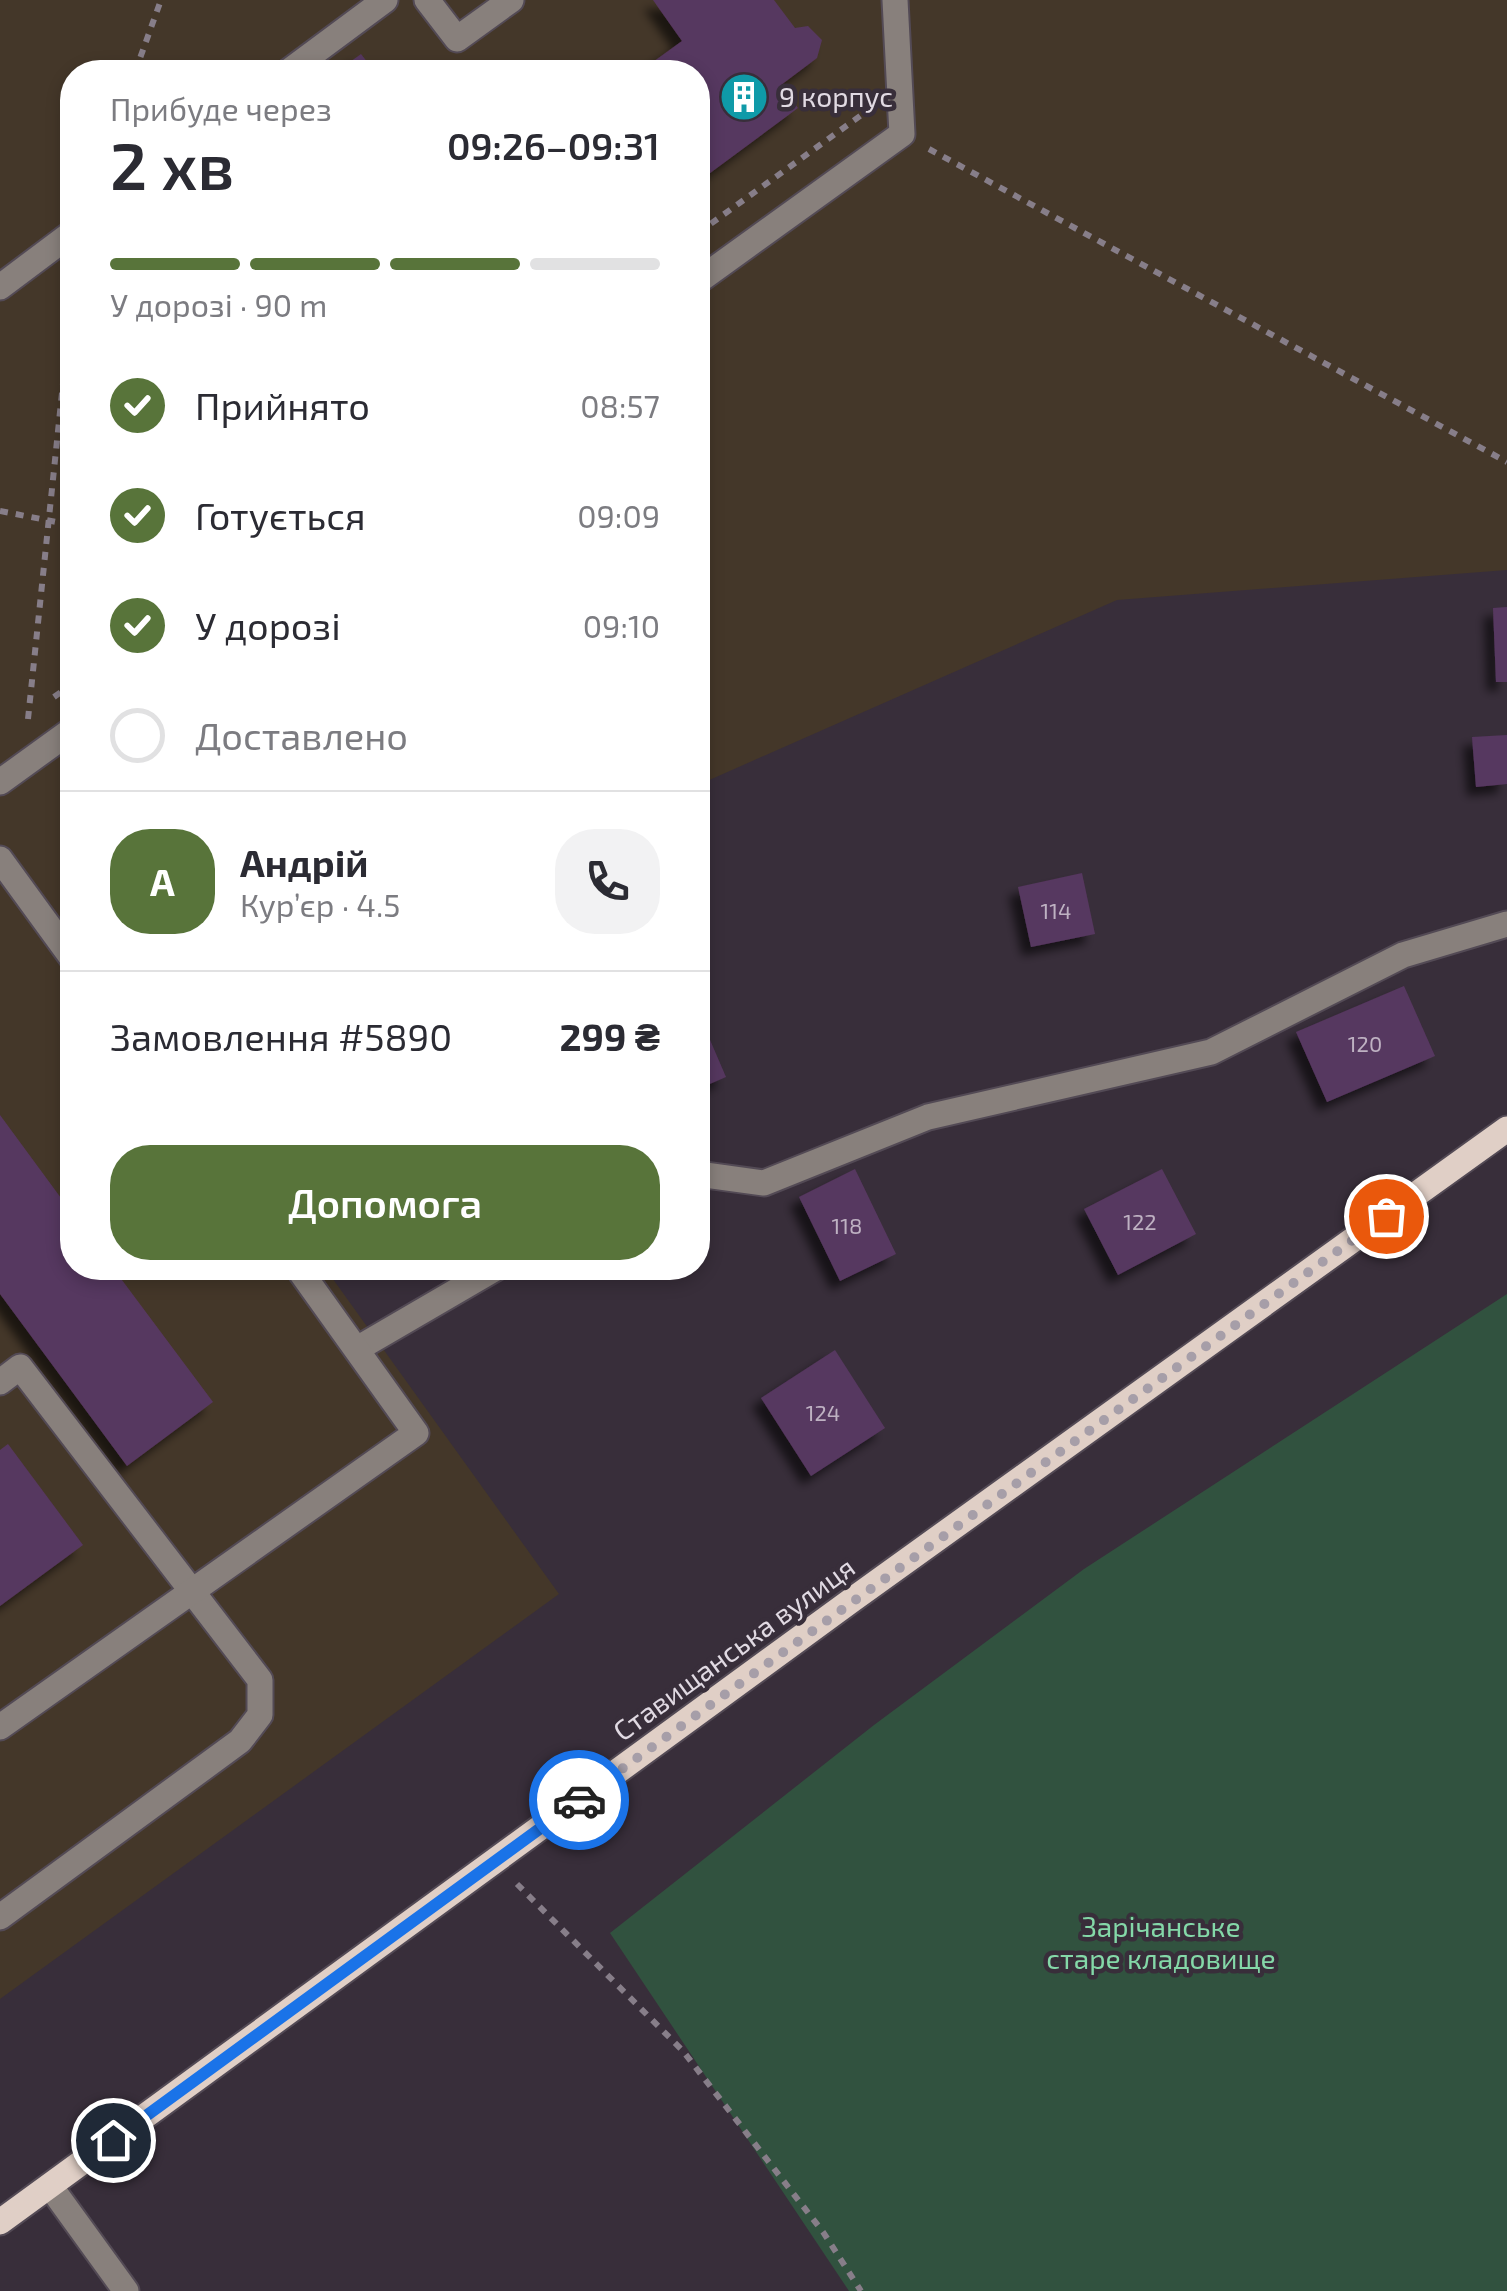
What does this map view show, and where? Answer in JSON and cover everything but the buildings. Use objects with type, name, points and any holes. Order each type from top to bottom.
[{"type":"main road","name":"Ставищанська вулиця","points":[[0,2222],[1507,1128]]},
{"type":"lane","points":[[304,60],[385,0]]},
{"type":"lane","points":[[426,0],[457,38],[511,0]]},
{"type":"lane","points":[[710,272],[902,134],[894,0]]},
{"type":"lane","points":[[0,287],[60,242]]},
{"type":"lane","points":[[0,782],[60,738]]},
{"type":"lane","points":[[0,859],[60,942]]},
{"type":"lane","points":[[710,1176],[764,1183],[928,1116],[1211,1052],[1403,955],[1507,924]]},
{"type":"lane","points":[[0,1727],[416,1433],[307,1280]]},
{"type":"lane","points":[[357,1350],[476,1280]]},
{"type":"lane","points":[[0,1382],[20,1368],[195,1589],[260,1680],[260,1715],[240,1741],[0,1917]]},
{"type":"lane","points":[[50,2186],[126,2291]]},
{"type":"path","points":[[139,60],[160,0]]},
{"type":"path","points":[[710,224],[899,88]]},
{"type":"path","points":[[902,134],[1507,462]]},
{"type":"path","points":[[24,764],[60,419]]},
{"type":"path","points":[[0,512],[60,522]]},
{"type":"path","points":[[495,1862],[683,2052],[823,2232],[862,2291]]},
{"type":"shaded area","points":[[0,0],[1507,0],[1507,570],[1117,600],[710,780],[710,60],[60,60],[60,1280],[334,1280],[559,1594],[0,1999]]},
{"type":"green space","name":"Зарічанське старе кладовище","points":[[1507,1294],[1507,2291],[849,2291],[610,1933],[874,1725],[1084,1569]]},
{"type":"way so far","points":[[579,1800],[1386,1216]]},
{"type":"place","name":"9 корпус","points":[[744,97]]},
{"type":"route","points":[[113,2140],[579,1800]]}]
